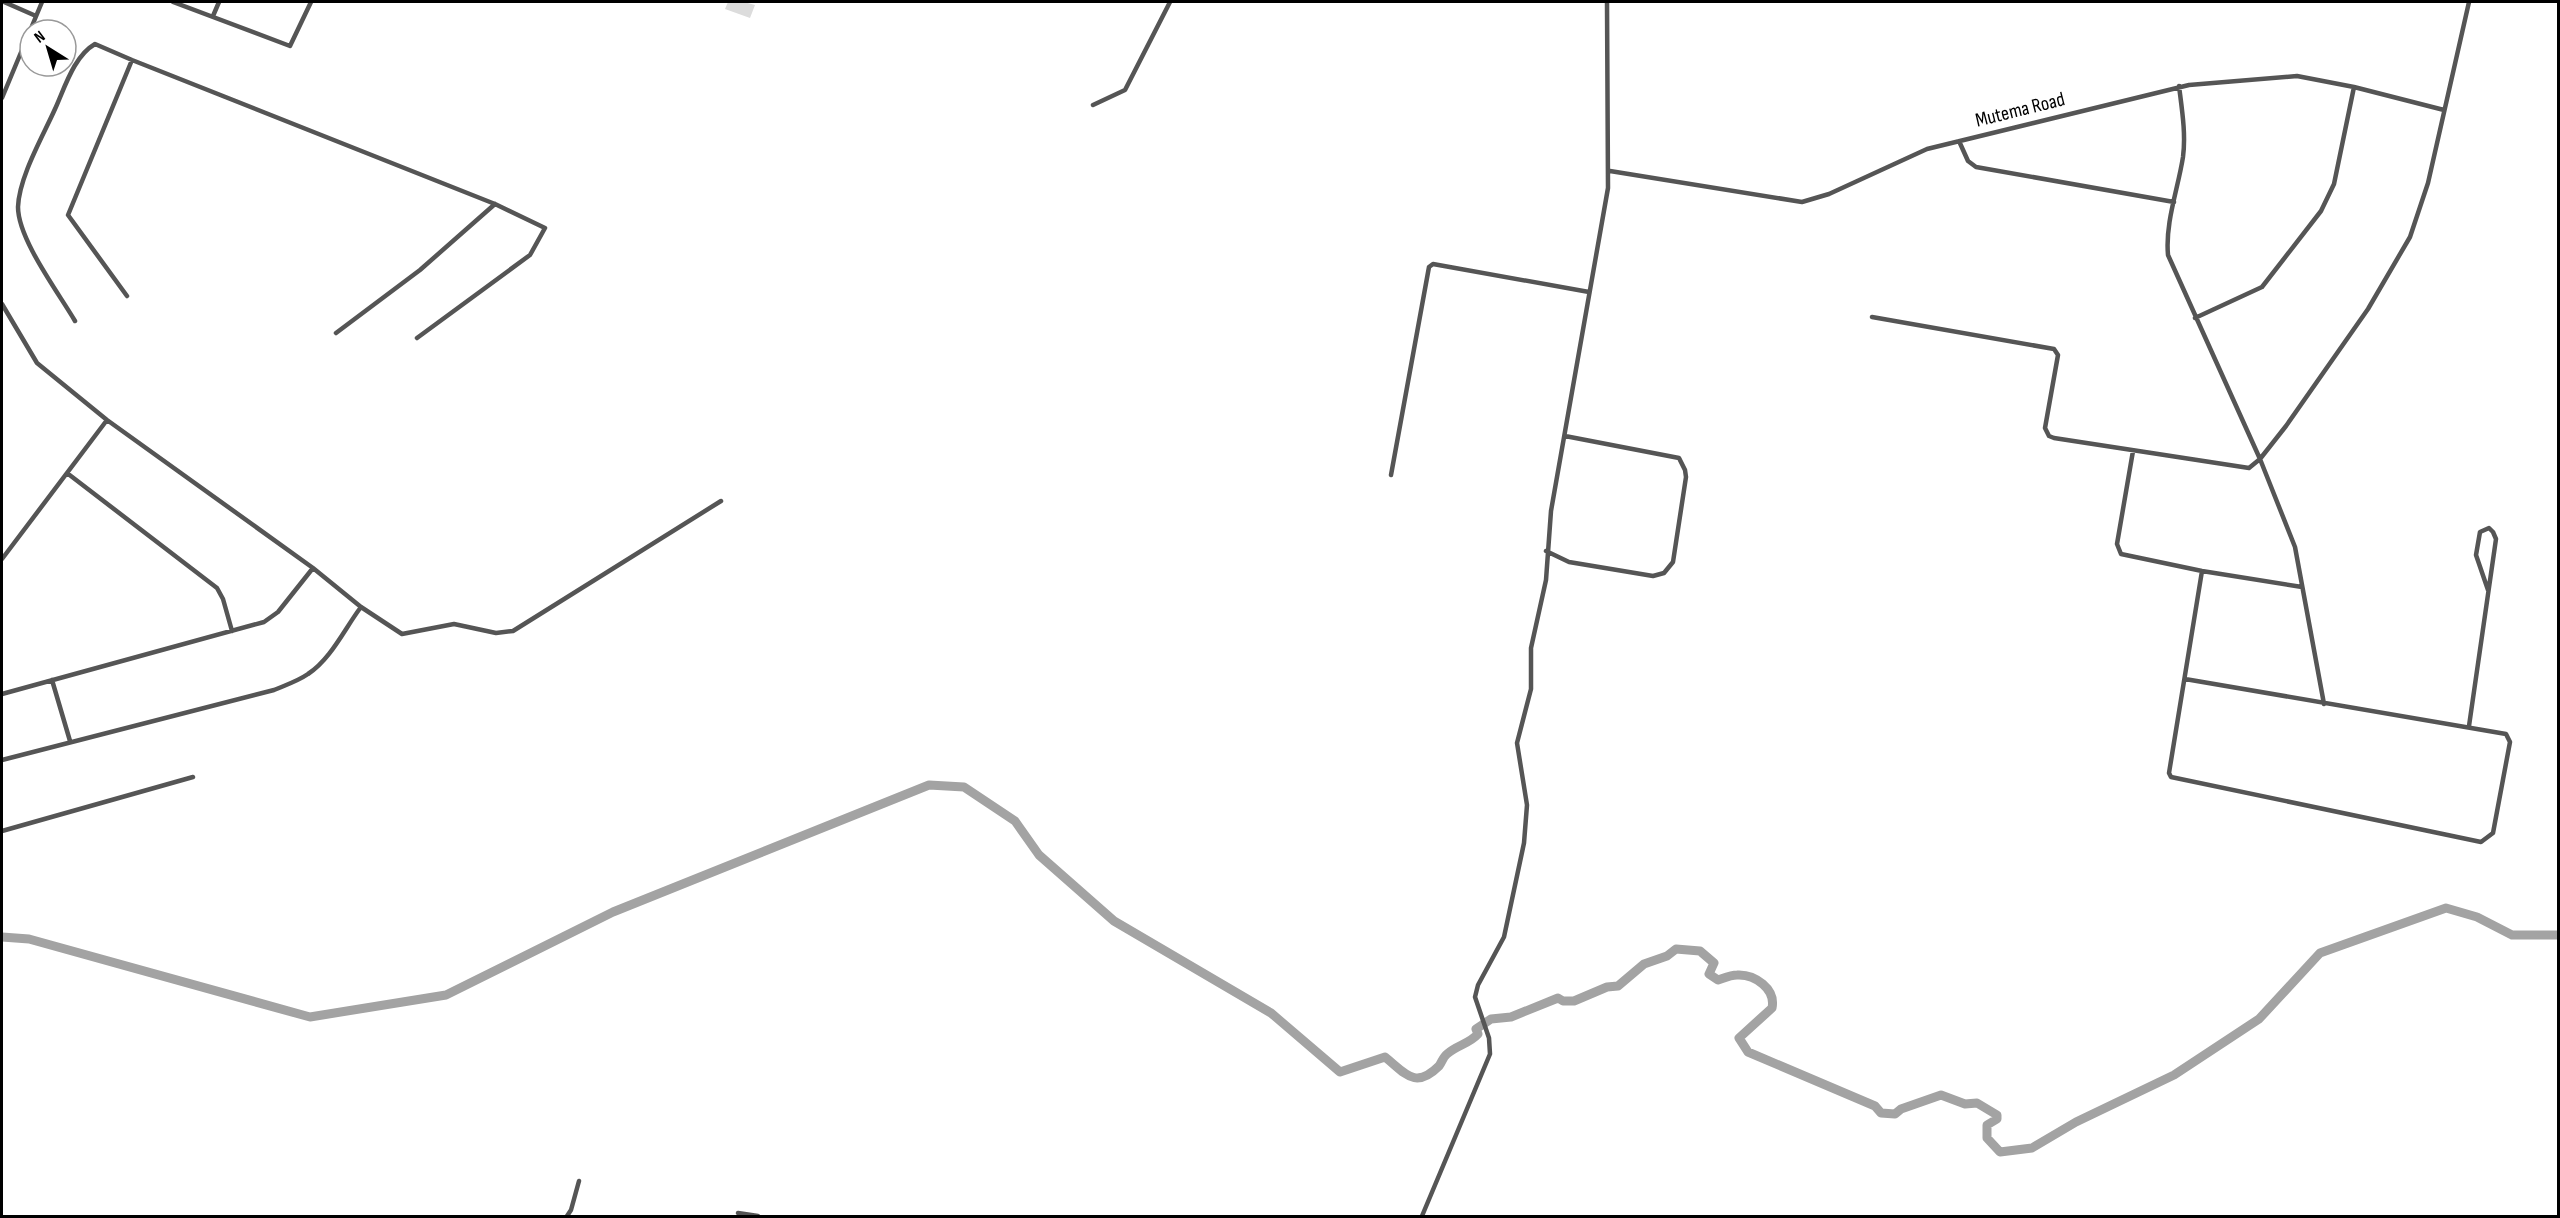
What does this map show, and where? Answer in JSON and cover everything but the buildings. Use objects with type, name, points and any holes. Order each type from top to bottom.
[{"type":"street","points":[[4,2],[36,15]]},
{"type":"street","points":[[2,98],[42,2]]},
{"type":"street","points":[[173,2],[290,46],[311,2]]},
{"type":"street","points":[[213,16],[219,2]]},
{"type":"street","points":[[1093,105],[1125,90],[1170,2]]},
{"type":"street","points":[[1422,1216],[1490,1054],[1484,1018],[1476,997],[1478,985],[1504,937],[1524,843],[1527,805],[1517,742],[1531,689],[1532,648],[1544,591],[1551,511],[1566,436],[1610,171],[1607,2]]},
{"type":"street","points":[[1872,317],[2054,349],[2058,355],[2045,428],[2049,436],[2249,468],[2260,459],[2361,318],[2400,259],[2426,191],[2469,2]]},
{"type":"street","points":[[75,321],[26,239],[18,207],[24,181],[69,78],[86,49],[98,44],[132,60],[495,204],[545,228],[530,255],[417,338]]},
{"type":"street","points":[[127,296],[68,215],[132,60]]},
{"type":"street","name":"Mutema Road","points":[[1610,171],[1802,202],[1829,194],[1917,152],[1959,141],[2179,86],[2243,82],[2284,76],[2297,76],[2354,87],[2444,110]]},
{"type":"street","points":[[2179,86],[2184,141],[2168,239],[2168,255],[2260,459],[2295,547],[2324,704]]},
{"type":"street","points":[[2195,318],[2262,287],[2321,211],[2328,199],[2339,168],[2354,87]]},
{"type":"street","points":[[1959,141],[1968,161],[1976,167],[2174,202]]},
{"type":"street","points":[[336,333],[420,270],[495,204]]},
{"type":"street","points":[[1391,475],[1429,267],[1433,264],[1589,292]]},
{"type":"street","points":[[2,304],[37,363],[107,420],[313,568],[361,607],[402,634],[454,624],[496,633],[513,631],[721,501]]},
{"type":"street","points":[[2,559],[107,420]]},
{"type":"street","points":[[1546,551],[1569,562],[1653,576],[1664,573],[1673,562],[1686,477],[1678,458],[1566,436]]},
{"type":"street","points":[[2133,451],[2118,551],[2124,556],[2302,587]]},
{"type":"street","points":[[67,473],[217,588],[223,599],[232,631]]},
{"type":"street","points":[[2469,726],[2496,539],[2492,529],[2485,528],[2478,534],[2476,549],[2488,590]]},
{"type":"street","points":[[2,694],[264,622],[274,616],[313,568]]},
{"type":"street","points":[[2185,679],[2506,734],[2510,742],[2493,833],[2481,842],[2172,778],[2169,773],[2202,571]]},
{"type":"street","points":[[2,760],[274,690],[292,683],[308,674],[322,661],[361,607]]},
{"type":"street","points":[[52,680],[70,741]]},
{"type":"street","points":[[2,831],[193,777]]},
{"type":"street","points":[[567,1216],[572,1210],[579,1181]]},
{"type":"street","points":[[738,1213],[758,1216]]},
{"type":"shaded area","points":[[728,2],[755,5],[750,18],[725,9]]},
{"type":"waterway","points":[[2,937],[29,939],[310,1017],[446,995],[613,912],[929,785],[964,787],[1015,821],[1039,855],[1114,921],[1271,1013],[1340,1072],[1385,1057],[1410,1076],[1423,1077],[1439,1066],[1451,1051],[1478,1034],[1476,1029],[1491,1019],[1511,1017],[1558,998],[1563,1001],[1574,1001],[1607,987],[1618,986],[1644,964],[1667,956],[1676,949],[1700,951],[1714,963],[1709,974],[1718,980],[1744,975],[1763,984],[1771,995],[1772,1008],[1739,1038],[1748,1052],[1875,1106],[1881,1113],[1895,1114],[1901,1109],[1941,1095],[1965,1104],[1977,1103],[1997,1115],[1997,1119],[1987,1125],[1987,1138],[2000,1152],[2032,1148],[2076,1122],[2174,1075],[2259,1019],[2320,953],[2446,908],[2477,917],[2512,935],[2558,935]]}]
